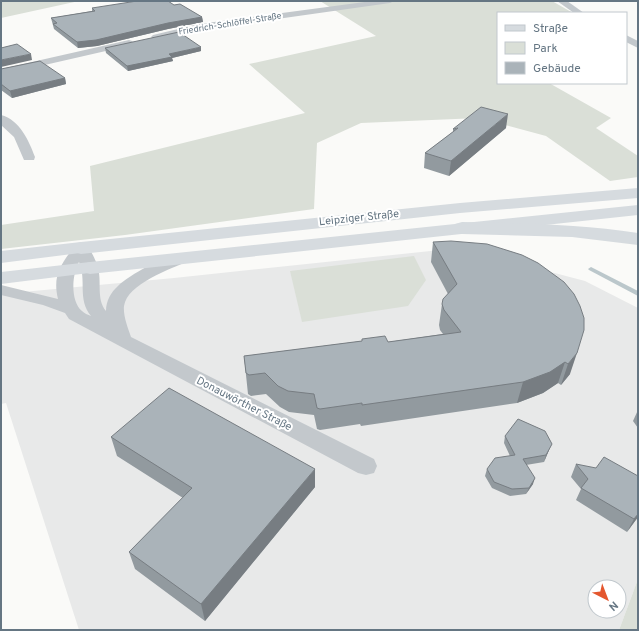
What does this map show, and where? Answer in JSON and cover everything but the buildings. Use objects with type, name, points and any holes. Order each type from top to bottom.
[{"type":"main road","name":"Leipziger Straße","points":[[1,257],[460,208],[638,193]]},
{"type":"main road","name":"Leipziger Straße","points":[[1,278],[638,210]]},
{"type":"main road","points":[[462,228],[568,230],[609,234],[638,239]]},
{"type":"street","name":"Friedrich-Schlöffel-Straße","points":[[1,72],[199,27],[390,1]]},
{"type":"street","points":[[561,1],[578,12]]},
{"type":"street","points":[[627,39],[638,45]]},
{"type":"street","points":[[1,119],[20,135],[29,157]]},
{"type":"street","points":[[81,248],[90,268]]},
{"type":"street","points":[[70,309],[66,297],[66,271],[81,248]]},
{"type":"street","points":[[123,341],[115,306],[118,296],[133,282],[183,258]]},
{"type":"street","name":"Donauwörther Straße","points":[[90,268],[90,288],[94,308],[123,341]]},
{"type":"street","name":"Donauwörther Straße","points":[[1,290],[41,299],[70,309],[75,315],[85,322],[366,466]]},
{"type":"shaded area","points":[[459,248],[585,281],[638,308],[638,579],[627,609],[627,579],[587,579],[587,619],[623,619],[619,630],[79,630],[6,403],[1,404],[1,294],[174,278]]},
{"type":"green space","points":[[1,1],[79,1],[1,18]]},
{"type":"green space","points":[[320,1],[552,1],[571,12],[497,12],[497,84],[551,84],[611,118],[596,128],[638,156],[638,177],[610,181],[546,136],[479,118],[361,123],[317,143],[314,209],[125,235],[1,249],[1,225],[94,211],[90,166],[305,113],[249,64],[376,36]]},
{"type":"green space","points":[[414,256],[426,280],[408,306],[302,322],[290,271]]},
{"type":"green space","points":[[638,579],[638,630],[619,630],[623,619],[627,619],[627,609]]},
{"type":"waterway","points":[[591,269],[638,294]]}]
